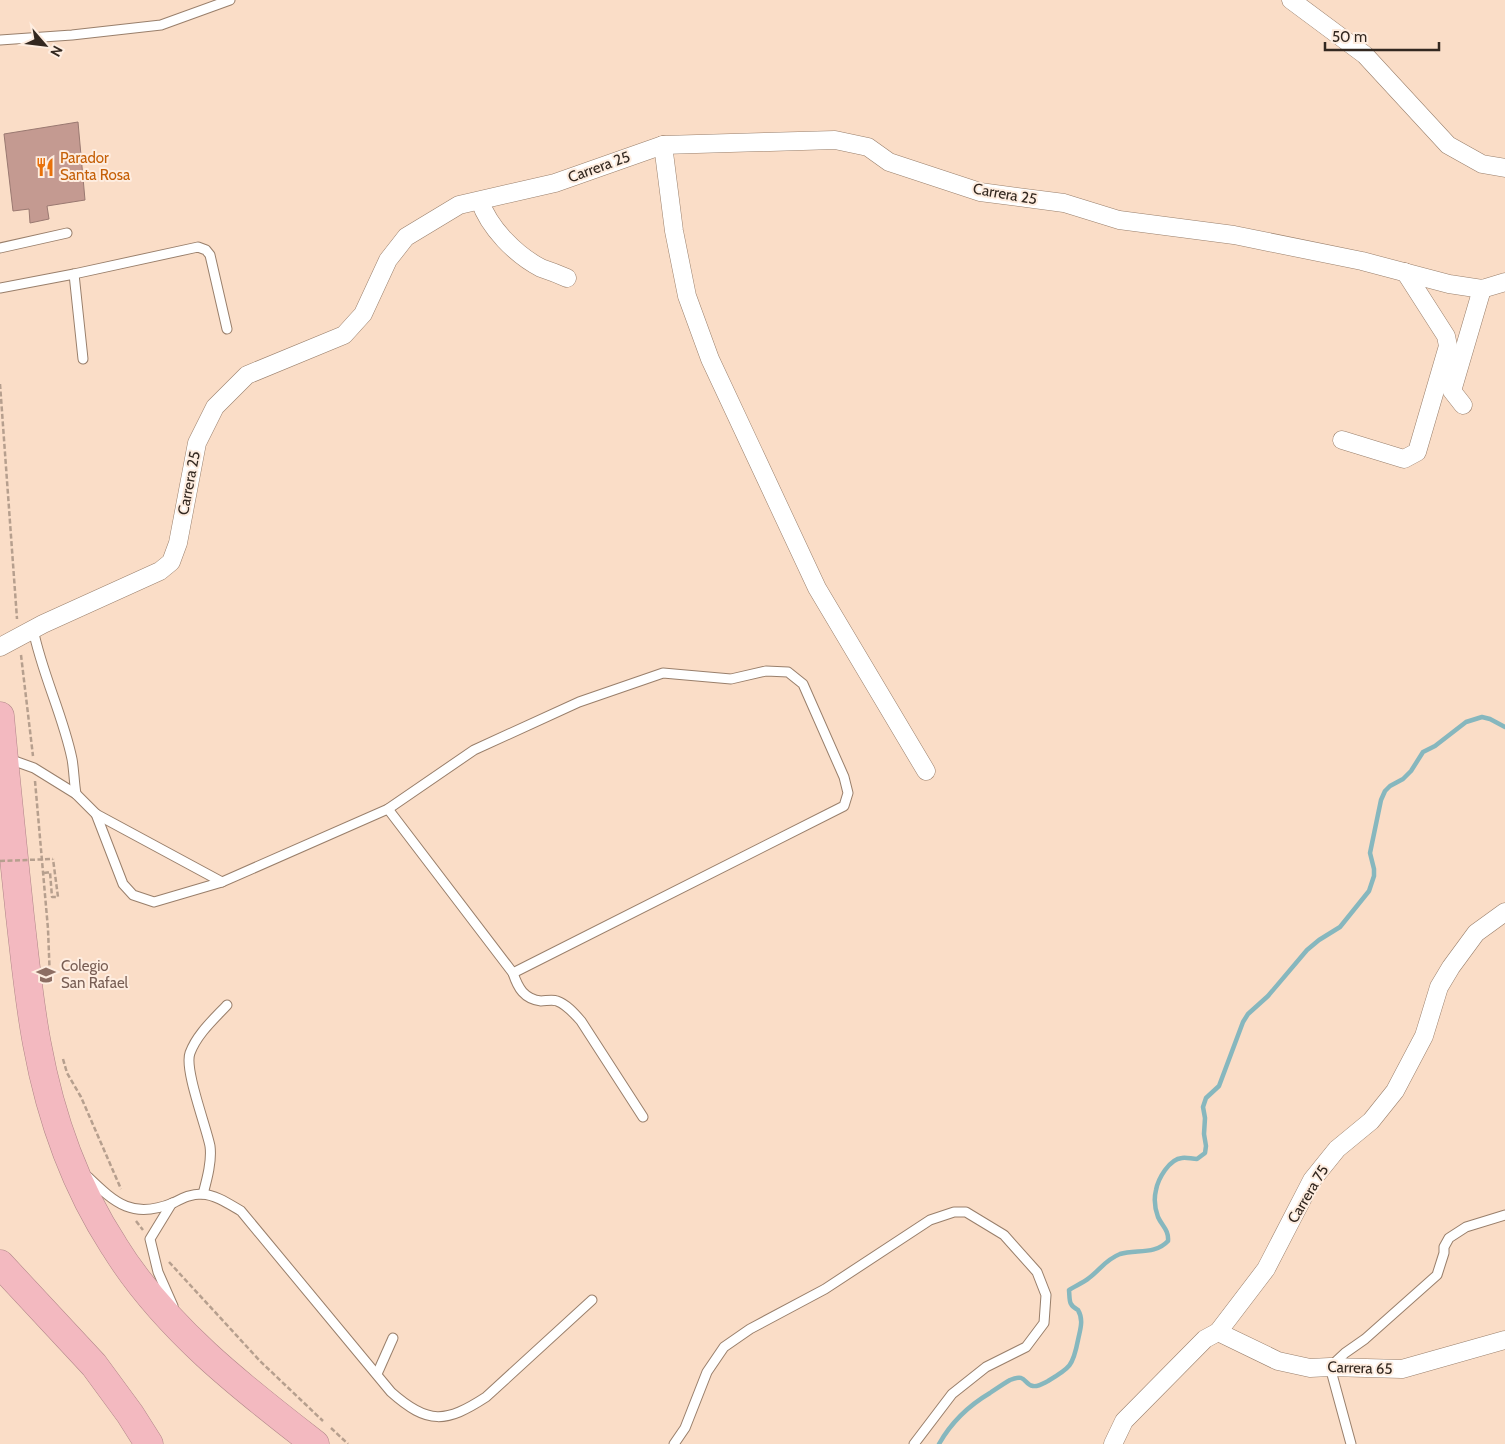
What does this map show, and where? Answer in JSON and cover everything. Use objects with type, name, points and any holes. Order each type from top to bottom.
[{"type":"highway","points":[[0,716],[28,989],[37,1045],[49,1098],[68,1157],[89,1203],[114,1247],[149,1295],[185,1334],[232,1378],[316,1444]]},
{"type":"highway","points":[[0,1264],[94,1365],[130,1414],[148,1444]]},
{"type":"street","points":[[1291,0],[1365,55],[1448,145],[1482,164],[1505,168]]},
{"type":"street","name":"Carrera 25","points":[[0,646],[160,570],[171,562],[178,543],[197,444],[215,407],[247,375],[344,335],[363,314],[388,260],[406,237],[459,206],[554,183],[663,144],[835,140],[868,147],[889,162],[980,192],[1064,203],[1118,220],[1234,235],[1362,261],[1449,284],[1482,289]]},
{"type":"street","points":[[663,144],[674,231],[687,296],[710,359],[817,588],[926,771]]},
{"type":"street","points":[[480,201],[487,218],[522,256],[540,267],[567,278]]},
{"type":"street","points":[[1342,440],[1404,459],[1417,452],[1448,346],[1446,336],[1405,272]]},
{"type":"street","points":[[1463,405],[1452,391],[1482,289],[1505,282]]},
{"type":"street","name":"Carrera 75","points":[[1113,1444],[1124,1421],[1205,1339],[1218,1332],[1266,1269],[1312,1180],[1337,1149],[1371,1121],[1395,1091],[1424,1036],[1439,987],[1451,966],[1476,933],[1505,912]]},
{"type":"street","name":"Carrera 65","points":[[1218,1332],[1278,1362],[1310,1368],[1402,1369],[1505,1340]]},
{"type":"lane","points":[[0,40],[72,35],[161,25],[230,0]]},
{"type":"lane","points":[[0,248],[67,233]]},
{"type":"lane","points":[[0,288],[198,247],[206,250],[210,255],[227,329]]},
{"type":"lane","points":[[74,274],[83,359]]},
{"type":"lane","points":[[26,633],[38,652],[66,738],[72,761],[76,794]]},
{"type":"lane","points":[[96,814],[123,884],[133,895],[154,902],[222,882],[388,808],[474,750],[578,702],[663,673],[731,679],[766,672],[788,672],[803,684],[844,777],[848,793],[844,806],[513,973]]},
{"type":"lane","points":[[4,757],[34,768],[76,794],[96,814],[222,882]]},
{"type":"lane","points":[[388,808],[513,973],[518,987],[527,997],[540,1001],[556,1000],[581,1020],[643,1117]]},
{"type":"lane","points":[[203,1194],[209,1173],[210,1147],[191,1077],[189,1054],[202,1032],[228,1005]]},
{"type":"lane","points":[[68,1157],[99,1188],[130,1209],[147,1210],[172,1203],[189,1195],[203,1194],[219,1198],[241,1211],[391,1392],[406,1406],[428,1416],[448,1417],[466,1410],[486,1398],[592,1300]]},
{"type":"lane","points":[[172,1203],[150,1240],[158,1272],[185,1334]]},
{"type":"lane","points":[[674,1444],[685,1428],[707,1372],[724,1348],[750,1329],[825,1289],[930,1220],[954,1212],[966,1212],[1004,1235],[1037,1272],[1046,1295],[1044,1323],[1026,1347],[986,1367],[952,1394],[914,1444]]},
{"type":"lane","points":[[1351,1444],[1330,1367],[1345,1353],[1365,1339],[1437,1275],[1444,1254],[1444,1247],[1450,1238],[1466,1227],[1505,1216]]},
{"type":"lane","points":[[377,1374],[393,1338]]},
{"type":"path","points":[[0,384],[26,633],[34,768],[48,929],[50,985]]},
{"type":"path","points":[[0,861],[53,859],[58,897],[52,897],[50,872],[44,873]]},
{"type":"path","points":[[63,1058],[67,1073],[81,1097],[130,1209],[150,1240],[260,1361],[348,1444]]},
{"type":"building","name":"Parador Santa Rosa","points":[[78,122],[85,200],[47,206],[49,219],[30,223],[29,209],[13,211],[4,134]]},
{"type":"waterway","points":[[939,1444],[949,1428],[968,1409],[1010,1380],[1022,1378],[1030,1385],[1037,1386],[1066,1369],[1072,1361],[1076,1349],[1081,1321],[1078,1310],[1070,1302],[1069,1290],[1087,1280],[1115,1256],[1151,1250],[1168,1241],[1156,1207],[1155,1193],[1159,1180],[1165,1170],[1177,1159],[1197,1159],[1205,1153],[1205,1118],[1203,1107],[1206,1098],[1219,1086],[1243,1022],[1248,1014],[1268,996],[1307,950],[1340,927],[1369,891],[1374,876],[1370,853],[1381,800],[1385,791],[1411,771],[1423,752],[1435,746],[1466,722],[1482,717],[1505,727]]},
{"type":"place","name":"Parador Santa Rosa","points":[[45,167]]},
{"type":"place","name":"Colegio San Rafael","points":[[46,975]]}]
